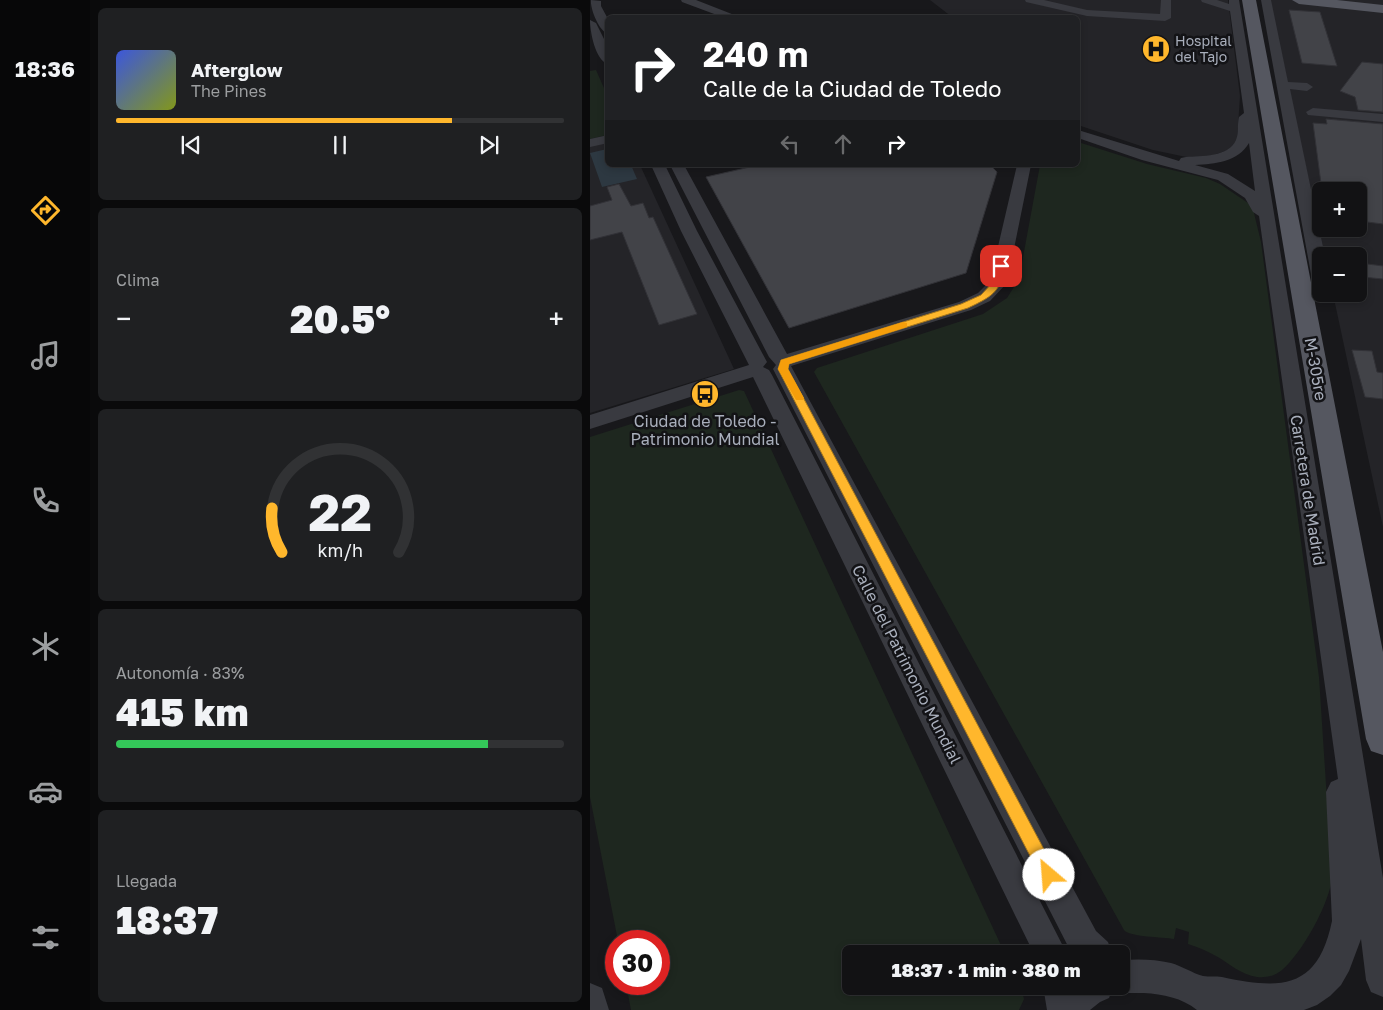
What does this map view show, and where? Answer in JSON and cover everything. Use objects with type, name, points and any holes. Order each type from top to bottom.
[{"type":"main road","points":[[1299,0],[1383,8]]},
{"type":"main road","points":[[1323,0],[1383,8]]},
{"type":"main road","name":"M-305re","points":[[1252,2],[1383,739]]},
{"type":"street","points":[[590,2],[598,0]]},
{"type":"street","points":[[598,0],[595,6],[605,25]]},
{"type":"street","points":[[686,0],[728,15]]},
{"type":"street","points":[[1030,0],[1087,13],[1165,23],[1169,1]]},
{"type":"street","points":[[1206,0],[1252,2],[1283,85],[1315,247]]},
{"type":"street","name":"Carretera de Madrid","points":[[1252,2],[1251,110],[1383,980]]},
{"type":"street","points":[[590,24],[605,54]]},
{"type":"street","points":[[1283,85],[1307,87]]},
{"type":"street","points":[[1147,157],[1190,161],[1227,155],[1242,143],[1245,120],[1251,110]]},
{"type":"street","points":[[1313,112],[1383,118]]},
{"type":"street","points":[[1080,135],[1147,157],[1223,177],[1251,195],[1259,209],[1266,214]]},
{"type":"street","points":[[590,143],[605,140]]},
{"type":"street","name":"Calle del Patrimonio Mundial","points":[[659,167],[689,231],[770,366],[1086,945]]},
{"type":"street","name":"Calle del Patrimonio Mundial","points":[[678,167],[770,366],[1048,945]]},
{"type":"street","points":[[590,422],[965,306],[984,297],[998,283],[1024,167]]},
{"type":"street","points":[[1214,1002],[1213,991],[1248,1000],[1271,1000],[1294,998],[1310,991],[1325,978],[1336,962],[1345,941],[1348,921],[1348,895],[1338,754],[1325,638],[1329,630]]},
{"type":"street","points":[[1130,976],[1146,975],[1174,980],[1214,1002]]},
{"type":"street","points":[[1062,995],[1064,1010]]},
{"type":"street","points":[[1064,1010],[1082,995]]},
{"type":"street","points":[[590,1000],[592,1010]]},
{"type":"shaded area","name":"Hospital del Tajo","points":[[930,0],[1228,0],[1240,96],[1237,142],[1228,150],[1211,156],[1191,158],[1153,150],[1080,126],[1080,15],[949,15]]},
{"type":"shaded area","points":[[1270,0],[1383,0],[1383,527],[1335,302],[1367,302],[1367,247],[1323,247],[1321,237],[1367,237],[1367,182],[1312,182],[1312,195]]},
{"type":"shaded area","points":[[596,70],[605,90],[605,135],[590,139],[590,71]]},
{"type":"shaded area","points":[[605,142],[605,167],[641,167],[734,369],[590,413],[590,146]]},
{"type":"shaded area","points":[[1080,143],[1147,164],[1206,178],[1220,184],[1248,203],[1253,209],[1261,242],[1319,677],[1332,877],[1321,913],[1306,940],[1290,962],[1279,972],[1270,976],[1251,976],[1213,954],[1188,944],[1189,932],[1176,928],[1174,939],[1132,934],[1124,930],[814,372],[817,368],[983,314],[1007,298],[1019,279],[1040,167],[1080,167]]},
{"type":"shaded area","points":[[605,149],[605,167],[632,167],[637,179],[602,187],[590,153]]},
{"type":"shaded area","points":[[739,390],[744,391],[1001,945],[842,945],[842,995],[1023,995],[1024,999],[1019,1010],[631,1010],[628,995],[670,995],[670,930],[616,930],[590,797],[590,437]]},
{"type":"building","points":[[1289,10],[1320,12],[1337,66],[1302,63]]},
{"type":"building","points":[[1362,62],[1383,64],[1383,112],[1358,110],[1355,97],[1340,91]]},
{"type":"building","points":[[1326,119],[1383,124],[1383,224],[1367,222],[1367,182],[1321,182],[1313,123],[1327,124]]},
{"type":"building","points":[[750,167],[992,167],[997,172],[966,273],[789,328],[706,177]]},
{"type":"building","points":[[619,184],[631,206],[643,203],[649,218],[653,217],[697,314],[659,325],[622,232],[590,240],[590,206],[612,200],[607,187]]},
{"type":"building","points":[[1367,264],[1383,266],[1383,279],[1367,277]]},
{"type":"building","points":[[1352,350],[1372,351],[1377,372],[1383,373],[1383,399],[1365,397]]},
{"type":"slow traffic","points":[[799,398],[783,369],[784,362],[903,325]]},
{"type":"place","name":"Hospital del Tajo","points":[[1156,49]]},
{"type":"place","name":"Ciudad de Toledo - Patrimonio Mundial","points":[[705,394]]},
{"type":"route","points":[[1001,266],[998,283],[984,297],[965,306],[784,362],[783,369],[1049,875]]}]
